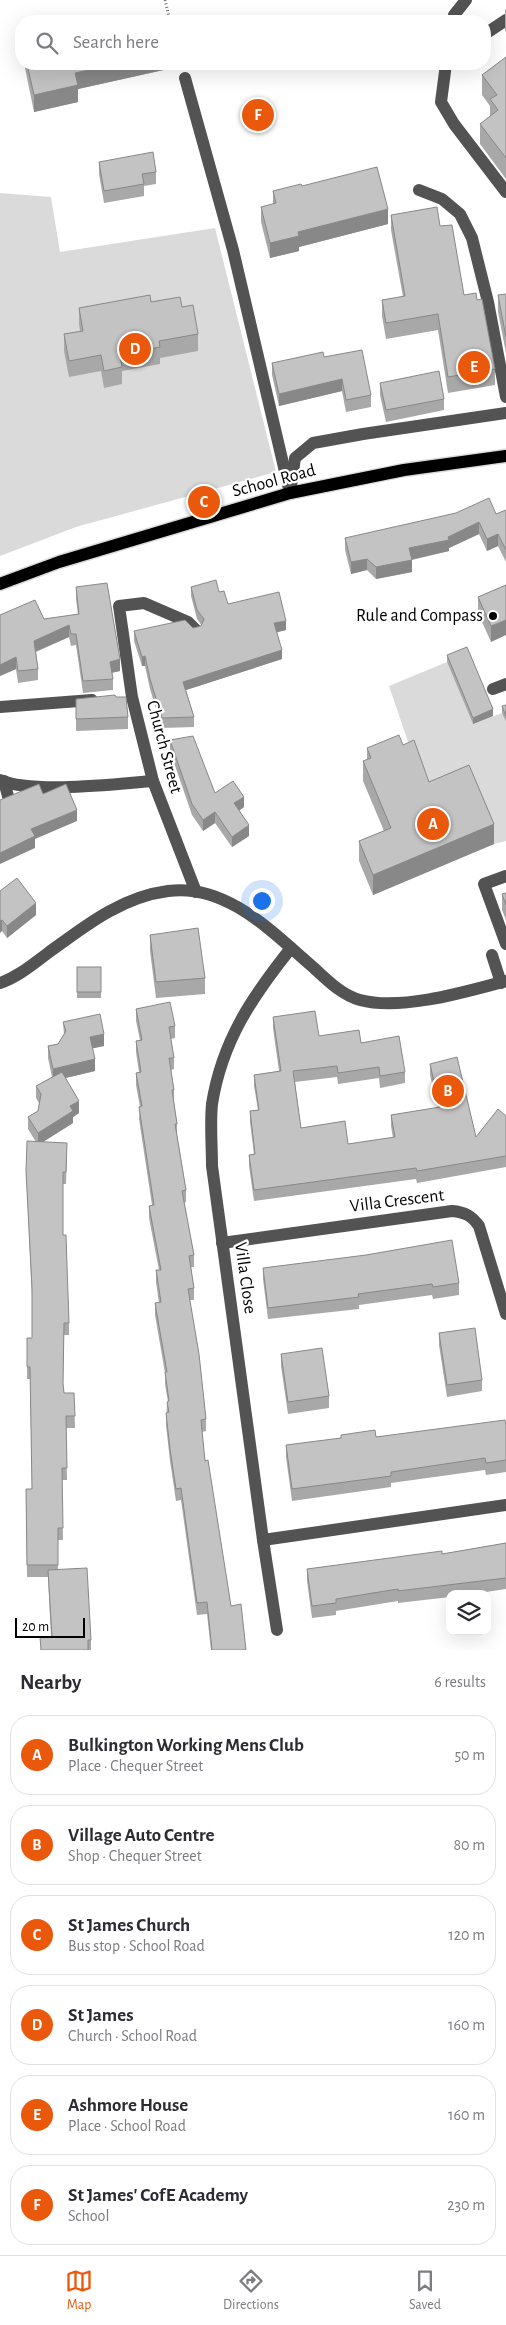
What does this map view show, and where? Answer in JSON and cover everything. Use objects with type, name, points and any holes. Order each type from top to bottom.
[{"type":"main road","name":"School Road","points":[[0,584],[59,562],[290,493],[404,470],[506,456]]},
{"type":"street","points":[[454,15],[466,0]]},
{"type":"street","points":[[491,30],[506,20]]},
{"type":"street","points":[[445,70],[441,102],[454,124],[506,192]]},
{"type":"street","points":[[184,78],[233,250],[290,493]]},
{"type":"street","points":[[419,190],[442,199],[460,214],[472,238],[488,302],[506,397]]},
{"type":"street","points":[[290,493],[295,458],[314,443],[506,413]]},
{"type":"street","name":"Church Street","points":[[196,630],[176,616],[144,603],[119,606],[128,697],[153,781],[196,892]]},
{"type":"street","points":[[494,689],[506,684]]},
{"type":"street","points":[[0,707],[104,699]]},
{"type":"street","points":[[9,800],[2,781],[34,786],[71,786],[153,781]]},
{"type":"street","points":[[506,876],[484,884],[506,944]]},
{"type":"street","points":[[0,983],[25,971],[97,917],[121,904],[146,895],[167,891],[196,892],[215,896],[250,915],[291,948],[339,991],[358,1000],[372,1003],[394,1004],[421,1000],[504,982],[492,955]]},
{"type":"street","name":"Villa Close","points":[[277,1630],[212,1166],[212,1106],[218,1074],[240,1019],[257,991],[291,948]]},
{"type":"street","name":"Villa Crescent","points":[[222,1242],[452,1211],[463,1212],[473,1218],[479,1226],[506,1314]]},
{"type":"street","points":[[263,1540],[506,1505]]},
{"type":"path","points":[[165,0],[169,15]]},
{"type":"shaded area","points":[[0,193],[51,197],[60,252],[215,228],[276,472],[76,527],[0,556]]},
{"type":"shaded area","points":[[447,662],[473,724],[502,713],[506,722],[506,841],[494,844],[429,803],[389,686]]},
{"type":"building","points":[[506,57],[506,158],[480,124],[498,110],[490,99],[497,95],[482,75]]},
{"type":"building","points":[[28,70],[89,70],[75,73],[78,85],[34,95]]},
{"type":"building","points":[[153,152],[156,172],[142,174],[144,184],[104,191],[99,162]]},
{"type":"building","points":[[377,167],[388,209],[298,232],[299,236],[270,243],[261,207],[276,203],[273,191],[301,184],[302,186]]},
{"type":"building","points":[[437,207],[440,226],[452,225],[464,295],[476,293],[477,300],[482,299],[495,369],[448,377],[438,314],[386,323],[382,300],[405,296],[391,215]]},
{"type":"building","points":[[506,294],[506,337],[498,295]]},
{"type":"building","points":[[150,295],[151,302],[180,297],[182,307],[193,305],[198,334],[159,341],[160,347],[120,355],[122,367],[104,371],[101,355],[69,361],[64,334],[83,331],[79,308]]},
{"type":"building","points":[[362,350],[371,395],[346,400],[342,379],[279,394],[272,363],[323,352],[324,357]]},
{"type":"building","points":[[439,371],[444,399],[386,410],[380,383]]},
{"type":"building","points":[[489,498],[496,514],[506,510],[506,550],[498,534],[487,539],[479,522],[448,537],[449,540],[409,548],[412,560],[376,567],[367,559],[351,562],[345,538],[456,513]]},
{"type":"building","points":[[216,580],[219,592],[224,591],[228,604],[279,592],[286,621],[274,623],[282,650],[183,682],[194,717],[162,718],[145,656],[142,657],[134,631],[185,620],[193,628],[201,626],[204,619],[197,610],[191,587]]},
{"type":"building","points":[[107,583],[120,659],[110,662],[113,679],[83,681],[76,634],[71,634],[69,625],[34,641],[38,669],[18,671],[16,657],[0,665],[0,615],[35,600],[44,619],[79,614],[76,587]]},
{"type":"building","points":[[506,585],[506,620],[491,626],[478,597]]},
{"type":"building","points":[[467,647],[493,709],[473,718],[447,655]]},
{"type":"building","points":[[115,695],[116,697],[126,697],[128,717],[76,719],[76,699]]},
{"type":"building","points":[[506,705],[506,716],[502,706]]},
{"type":"building","points":[[399,735],[403,745],[414,740],[429,782],[469,765],[494,824],[373,875],[359,841],[391,828],[363,761],[371,758],[367,748]]},
{"type":"building","points":[[193,736],[215,793],[233,781],[244,797],[234,803],[249,825],[232,837],[215,812],[203,820],[192,804],[170,740]]},
{"type":"building","points":[[39,784],[43,794],[66,784],[77,810],[31,829],[35,836],[0,853],[0,800]]},
{"type":"building","points":[[17,878],[36,903],[7,926],[2,920],[0,921],[0,891]]},
{"type":"building","points":[[506,893],[506,905],[502,894]]},
{"type":"building","points":[[198,928],[205,978],[156,982],[150,935]]},
{"type":"building","points":[[77,967],[101,967],[101,992],[77,992]]},
{"type":"building","points":[[170,1002],[175,1026],[169,1027],[174,1058],[169,1058],[174,1090],[172,1090],[177,1124],[175,1124],[186,1190],[182,1191],[194,1255],[189,1256],[194,1288],[188,1289],[199,1354],[206,1419],[201,1420],[205,1461],[208,1460],[231,1606],[241,1604],[246,1650],[212,1650],[207,1602],[197,1603],[181,1488],[176,1489],[170,1449],[166,1413],[169,1412],[165,1372],[167,1372],[155,1303],[161,1302],[156,1270],[161,1270],[149,1206],[154,1205],[139,1107],[142,1106],[136,1073],[141,1072],[136,1041],[142,1040],[136,1009]]},
{"type":"building","points":[[315,1011],[319,1036],[359,1030],[361,1043],[399,1036],[405,1072],[380,1076],[379,1067],[338,1073],[337,1066],[293,1071],[301,1128],[345,1121],[348,1144],[395,1137],[391,1115],[440,1107],[430,1064],[457,1057],[476,1137],[498,1109],[506,1116],[506,1156],[417,1171],[416,1168],[254,1190],[249,1155],[255,1154],[250,1111],[259,1110],[254,1075],[281,1071],[273,1017]]},
{"type":"building","points":[[100,1014],[104,1034],[90,1037],[95,1059],[53,1069],[48,1046],[58,1044],[66,1031],[63,1022]]},
{"type":"building","points":[[62,1072],[79,1101],[70,1106],[73,1111],[38,1133],[28,1117],[38,1111],[41,1094],[36,1086]]},
{"type":"building","points":[[27,1141],[67,1143],[66,1172],[63,1172],[63,1235],[66,1235],[69,1323],[64,1323],[63,1383],[64,1393],[74,1393],[75,1416],[66,1416],[67,1468],[62,1468],[63,1528],[58,1528],[58,1565],[27,1565],[26,1489],[32,1489],[30,1367],[27,1367],[27,1338],[32,1338],[32,1288],[26,1171]]},
{"type":"building","points":[[452,1240],[459,1283],[433,1287],[432,1284],[358,1294],[359,1297],[268,1308],[263,1268],[366,1255]]},
{"type":"building","points":[[475,1328],[482,1380],[447,1385],[439,1333]]},
{"type":"building","points":[[322,1348],[329,1396],[288,1402],[281,1354]]},
{"type":"building","points":[[505,1420],[506,1460],[486,1463],[485,1458],[391,1472],[391,1476],[292,1489],[286,1445],[341,1438],[341,1435],[375,1430],[376,1437]]},
{"type":"building","points":[[506,1543],[506,1578],[398,1591],[398,1589],[336,1599],[336,1603],[312,1606],[307,1569],[442,1551],[442,1554]]},
{"type":"building","points":[[87,1568],[91,1640],[88,1640],[88,1650],[41,1650],[40,1637],[52,1637],[48,1570]]},
{"type":"place","name":"St James' CofE Academy","points":[[258,115]]},
{"type":"place","name":"St James","points":[[135,349]]},
{"type":"place","name":"Ashmore House","points":[[474,367]]},
{"type":"place","name":"St James Church","points":[[204,502]]},
{"type":"place","name":"Rule and Compass","points":[[493,616]]},
{"type":"place","name":"Bulkington Working Mens Club","points":[[433,824]]},
{"type":"place","name":"Village Auto Centre","points":[[448,1091]]}]
